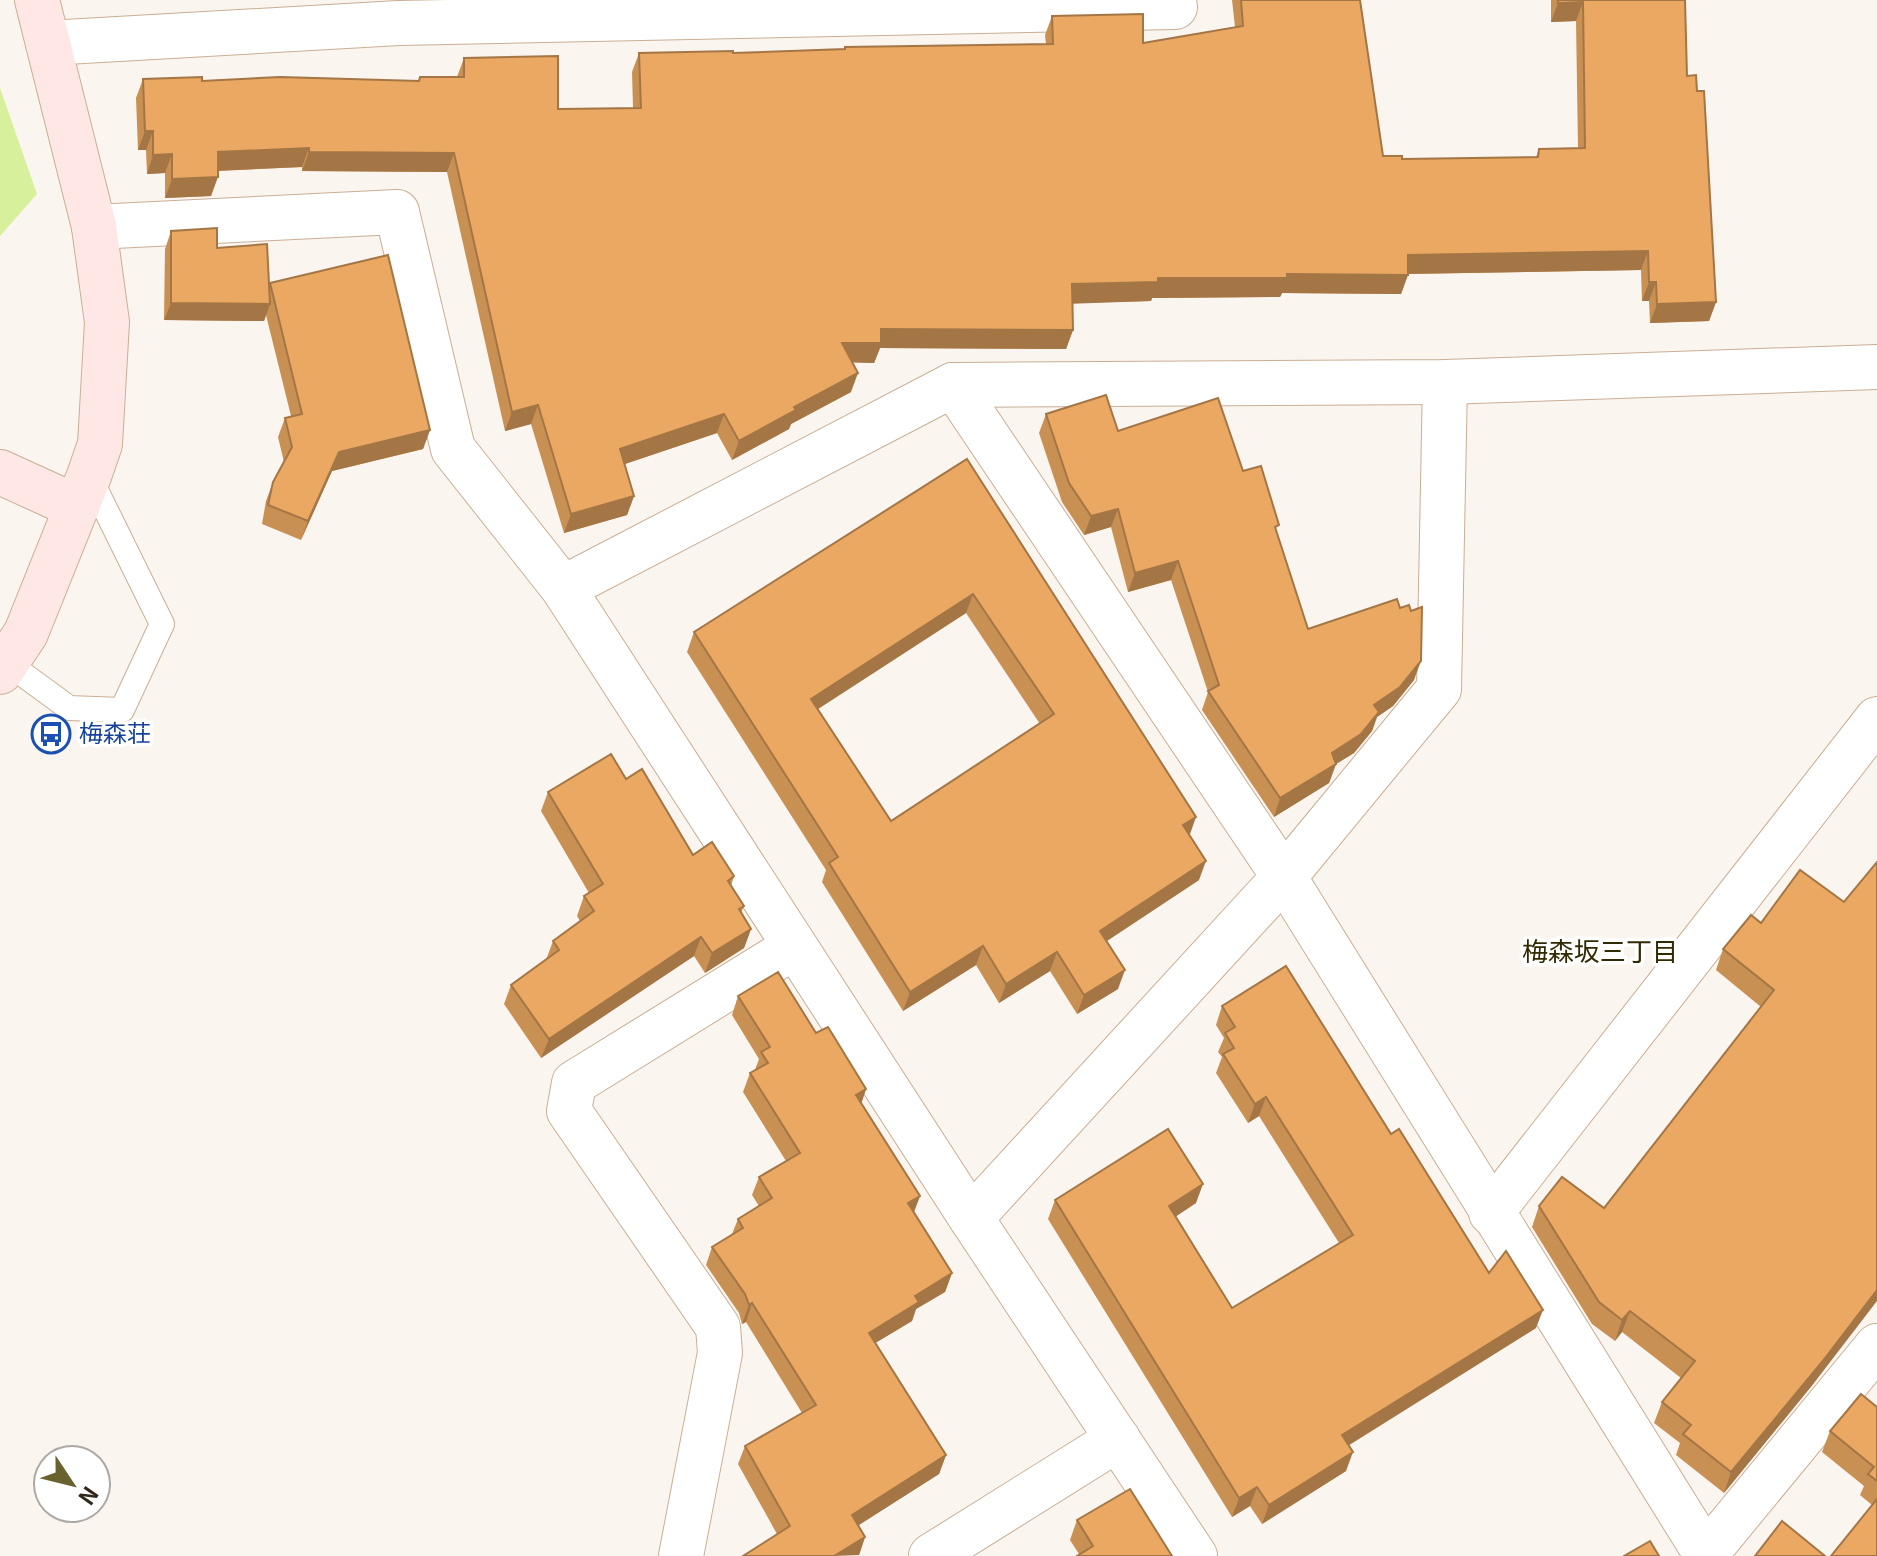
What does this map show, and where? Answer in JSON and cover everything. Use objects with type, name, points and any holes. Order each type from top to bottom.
[{"type":"street","points":[[3,667],[26,633],[100,444],[107,322],[94,227],[37,0]]},
{"type":"street","points":[[48,43],[398,11],[1175,7],[1174,0]]},
{"type":"street","points":[[94,227],[397,212],[453,449],[563,588],[794,947],[1195,1556]]},
{"type":"street","points":[[563,588],[953,385],[1445,382],[1877,367]]},
{"type":"street","points":[[971,1218],[1284,877],[1439,689],[1445,382]]},
{"type":"street","points":[[953,385],[1284,877],[1707,1555],[1877,1346]]},
{"type":"street","points":[[0,472],[83,492]]},
{"type":"street","points":[[1491,1213],[1877,719]]},
{"type":"street","points":[[681,1556],[720,1353],[718,1327],[569,1111],[571,1097],[574,1083],[794,947]]},
{"type":"street","points":[[931,1556],[1118,1439]]},
{"type":"lane","points":[[3,667],[69,708],[122,710],[162,624],[83,492]]},
{"type":"green space","points":[[0,88],[37,194],[0,236]]},
{"type":"building","points":[[1241,0],[1360,0],[1383,156],[1402,156],[1402,159],[1538,157],[1539,149],[1585,148],[1583,2],[1558,3],[1558,0],[1685,0],[1687,76],[1696,75],[1697,91],[1704,91],[1716,302],[1657,304],[1656,282],[1649,282],[1648,251],[1408,255],[1408,275],[1287,274],[1287,278],[1158,278],[1158,282],[1072,284],[1073,330],[881,329],[881,343],[842,343],[858,373],[739,441],[724,414],[620,449],[634,496],[571,514],[538,405],[512,412],[454,153],[309,152],[309,148],[218,152],[218,177],[172,179],[172,154],[153,155],[153,131],[145,131],[143,79],[202,77],[202,81],[280,77],[419,81],[420,77],[464,77],[464,58],[558,56],[558,109],[641,108],[639,53],[1053,44],[1052,16],[1143,14],[1143,43],[1243,26]]},
{"type":"building","points":[[217,228],[217,248],[267,244],[270,304],[171,303],[171,231]]},
{"type":"building","points":[[388,255],[430,430],[339,452],[308,521],[268,505],[273,482],[292,447],[285,418],[302,414],[270,283]]},
{"type":"building","points":[[1106,395],[1118,431],[1218,398],[1243,471],[1261,466],[1279,525],[1275,527],[1308,629],[1397,599],[1400,608],[1409,605],[1411,611],[1422,607],[1421,661],[1400,687],[1374,705],[1379,712],[1361,734],[1332,753],[1336,764],[1280,798],[1208,691],[1219,685],[1178,561],[1135,573],[1118,509],[1091,516],[1069,483],[1046,414]]},
{"type":"building","points":[[967,459],[1196,817],[1183,825],[1206,861],[1100,931],[1125,970],[1084,995],[1057,952],[1006,984],[983,946],[910,992],[829,863],[838,857],[694,632]],"holes":[[[973,594],[1054,714],[891,821],[811,699]]]},
{"type":"building","points":[[611,754],[626,779],[642,769],[693,855],[712,842],[734,876],[728,881],[744,906],[739,909],[751,929],[712,953],[701,937],[549,1039],[511,985],[559,950],[553,941],[594,911],[584,896],[603,884],[548,792]]},
{"type":"building","points":[[1877,862],[1877,1290],[1731,1472],[1683,1434],[1691,1425],[1662,1402],[1695,1361],[1630,1311],[1622,1320],[1599,1302],[1539,1206],[1562,1177],[1604,1208],[1774,990],[1723,949],[1751,915],[1761,923],[1800,870],[1844,902]]},
{"type":"building","points":[[1286,966],[1391,1134],[1399,1129],[1489,1273],[1506,1251],[1543,1310],[1342,1435],[1353,1452],[1269,1505],[1257,1487],[1239,1498],[1055,1200],[1168,1129],[1203,1184],[1169,1206],[1232,1308],[1353,1235],[1266,1097],[1255,1104],[1223,1054],[1234,1048],[1225,1033],[1235,1027],[1222,1006]]},
{"type":"building","points":[[778,972],[816,1033],[828,1027],[866,1089],[856,1095],[920,1196],[908,1203],[952,1273],[915,1296],[919,1302],[869,1333],[946,1455],[852,1515],[865,1537],[834,1556],[743,1556],[790,1526],[745,1446],[816,1405],[752,1303],[749,1305],[745,1294],[712,1247],[743,1228],[738,1219],[772,1198],[759,1177],[800,1153],[750,1073],[768,1063],[761,1052],[770,1047],[738,996]]},
{"type":"building","points":[[1861,1394],[1877,1407],[1877,1481],[1868,1474],[1874,1467],[1830,1431]]},
{"type":"building","points":[[1130,1489],[1172,1556],[1077,1556],[1093,1546],[1077,1520]]},
{"type":"building","points":[[1877,1499],[1877,1556],[1831,1556]]},
{"type":"building","points":[[1782,1521],[1825,1556],[1755,1556]]},
{"type":"building","points":[[1650,1541],[1659,1556],[1624,1556]]},
{"type":"place","name":"梅森荘","points":[[51,734]]},
{"type":"district","name":"梅森坂三丁目","points":[[1600,952]]}]
